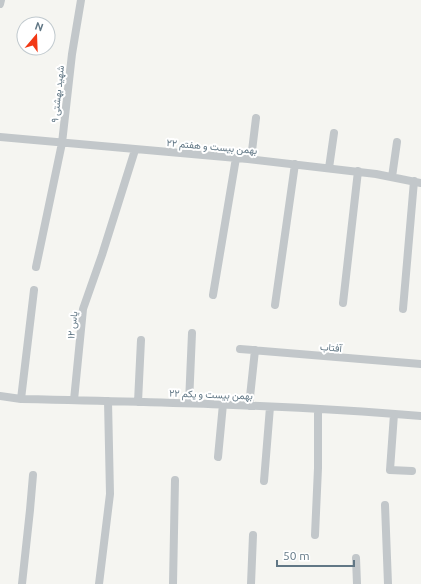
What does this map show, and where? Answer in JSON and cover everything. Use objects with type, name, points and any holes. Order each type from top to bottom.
[{"type":"street","points":[[0,4],[1,0]]},
{"type":"street","name":"شهید بهشتی ۹","points":[[36,267],[62,143],[72,54],[81,0]]},
{"type":"street","points":[[251,159],[256,118]]},
{"type":"street","points":[[329,168],[334,132]]},
{"type":"street","name":"۲۲ بهمن بیست و هفتم","points":[[0,137],[251,159],[358,171],[417,182]]},
{"type":"street","points":[[392,177],[397,142]]},
{"type":"street","name":"یاس ۱۲","points":[[74,400],[84,309],[135,150]]},
{"type":"street","points":[[213,295],[236,158]]},
{"type":"street","points":[[275,305],[295,164]]},
{"type":"street","points":[[343,303],[358,171]]},
{"type":"street","points":[[403,309],[417,182]]},
{"type":"street","points":[[21,399],[34,290]]},
{"type":"street","points":[[188,403],[192,333]]},
{"type":"street","points":[[138,402],[141,340]]},
{"type":"street","name":"آفتاب","points":[[240,349],[421,364]]},
{"type":"street","points":[[249,406],[255,350]]},
{"type":"street","name":"۲۲ بهمن بیست و یکم","points":[[0,396],[21,399],[222,404],[421,416]]},
{"type":"street","points":[[99,584],[110,494],[108,401]]},
{"type":"street","points":[[218,457],[222,404]]},
{"type":"street","points":[[264,481],[270,407]]},
{"type":"street","points":[[315,535],[318,468],[318,409]]},
{"type":"street","points":[[394,414],[390,470],[412,471]]},
{"type":"street","points":[[22,584],[33,475]]},
{"type":"street","points":[[173,584],[175,480]]},
{"type":"street","points":[[385,504],[388,584]]},
{"type":"street","points":[[251,584],[253,535]]},
{"type":"street","points":[[356,558],[357,584]]}]
